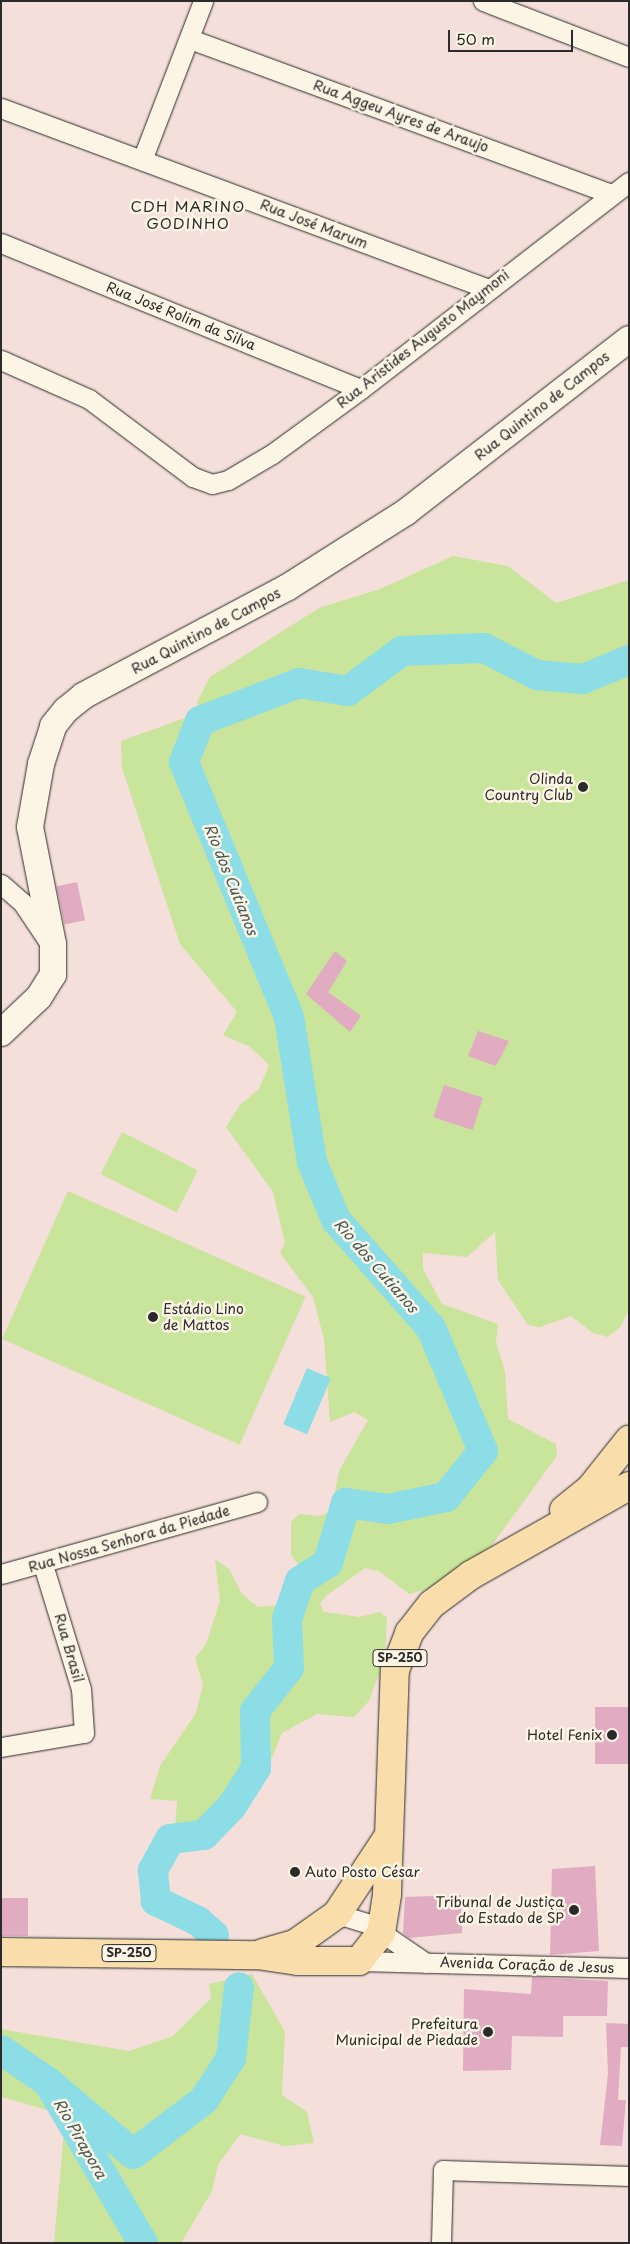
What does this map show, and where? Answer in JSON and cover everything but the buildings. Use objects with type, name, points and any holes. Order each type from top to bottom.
[{"type":"main road","name":"Rua Quintino de Campos","points":[[1,1033],[47,987],[55,957],[30,827],[41,764],[53,726],[66,710],[83,696],[288,587],[406,512],[629,339]]},
{"type":"main road","name":"SP-250","points":[[381,1933],[388,1836],[395,1670],[409,1634],[432,1604],[528,1539],[590,1489],[628,1448]]},
{"type":"main road","name":"SP-250","points":[[528,1539],[629,1486]]},
{"type":"main road","name":"SP-250","points":[[1,1952],[257,1955],[295,1944],[337,1914],[363,1881],[388,1836]]},
{"type":"main road","points":[[359,1961],[381,1933]]},
{"type":"main road","name":"Avenida Coração de Jesus","points":[[257,1955],[298,1961],[359,1961]]},
{"type":"street","points":[[142,160],[203,1]]},
{"type":"street","points":[[483,1],[629,57]]},
{"type":"street","name":"Rua Aggeu Ayres de Araujo","points":[[190,39],[612,194]]},
{"type":"street","name":"Rua José Marum","points":[[1,108],[486,288]]},
{"type":"street","name":"Rua Aristides Augusto Maymoni","points":[[1,360],[89,399],[193,478],[212,484],[228,480],[272,454],[361,389],[486,288],[629,182]]},
{"type":"street","name":"Rua José Rolim da Silva","points":[[1,243],[361,389]]},
{"type":"street","points":[[1,884],[22,902],[55,957]]},
{"type":"street","name":"Rua Nossa Senhora da Piedade","points":[[1,1574],[43,1565],[257,1502]]},
{"type":"street","name":"Rua Brasil","points":[[1,1747],[84,1733],[81,1689],[43,1565]]},
{"type":"street","name":"Avenida Coração de Jesus","points":[[337,1914],[356,1917],[426,1963]]},
{"type":"street","name":"Avenida Coração de Jesus","points":[[359,1961],[629,1968]]},
{"type":"street","points":[[441,2243],[444,2170],[629,2176]]},
{"type":"green space","points":[[453,556],[508,566],[556,603],[629,580],[629,1309],[621,1326],[608,1337],[593,1333],[571,1316],[540,1327],[528,1325],[498,1280],[495,1232],[467,1257],[423,1253],[423,1269],[442,1304],[498,1324],[496,1342],[505,1372],[508,1419],[556,1444],[557,1456],[492,1545],[440,1586],[409,1594],[379,1571],[365,1568],[326,1596],[320,1604],[324,1612],[359,1617],[380,1612],[387,1618],[385,1657],[369,1701],[354,1717],[317,1714],[282,1733],[269,1764],[218,1827],[196,1845],[185,1845],[175,1831],[177,1801],[150,1799],[160,1766],[196,1713],[203,1685],[195,1658],[206,1644],[220,1601],[215,1559],[229,1569],[242,1594],[258,1607],[283,1605],[301,1590],[306,1577],[291,1554],[291,1522],[299,1514],[319,1516],[331,1512],[339,1471],[368,1420],[354,1412],[330,1422],[324,1339],[313,1297],[280,1253],[285,1243],[273,1192],[226,1127],[240,1105],[259,1089],[269,1065],[250,1047],[223,1035],[237,1012],[180,944],[122,768],[121,741],[199,713],[197,702],[210,677],[319,608],[380,589]]},
{"type":"green space","points":[[122,1132],[198,1171],[176,1212],[101,1174]]},
{"type":"green space","name":"Estádio Lino de Mattos","points":[[68,1191],[306,1297],[240,1445],[2,1339]]},
{"type":"green space","points":[[252,1974],[285,2032],[282,2095],[307,2112],[314,2143],[284,2146],[240,2134],[218,2165],[212,2191],[181,2243],[54,2243],[65,2120],[54,2112],[1,2097],[1,2029],[129,2051],[173,2036],[211,1998],[209,1984]]},
{"type":"water","points":[[307,1368],[331,1378],[307,1434],[283,1424]]},
{"type":"waterway","name":"Rio dos Cutianos","points":[[214,1935],[198,1921],[156,1901],[153,1870],[170,1839],[204,1835],[232,1806],[256,1768],[255,1711],[289,1668],[287,1619],[300,1581],[328,1563],[346,1503],[388,1509],[446,1497],[483,1451],[431,1328],[336,1220],[312,1162],[289,1017],[184,762],[200,721],[299,683],[348,691],[402,651],[484,648],[537,675],[583,679],[629,660]]},
{"type":"waterway","name":"Rio dos Cutianos","points":[[48,2082],[133,2154],[204,2100],[231,2058],[239,1987]]},
{"type":"waterway","name":"Rio Pirapora","points":[[1,2050],[48,2082],[143,2243]]},
{"type":"place","name":"Olinda Country Club","points":[[583,787]]},
{"type":"place","name":"Estádio Lino de Mattos","points":[[153,1317]]},
{"type":"place","name":"Hotel Fenix","points":[[612,1735]]},
{"type":"place","name":"Auto Posto César","points":[[295,1872]]},
{"type":"place","name":"Tribunal de Justiça do Estado de SP","points":[[574,1910]]},
{"type":"place","name":"Prefeitura Municipal de Piedade","points":[[488,2032]]},
{"type":"district","name":"CDH MARINO GODINHO","points":[[188,214]]}]
